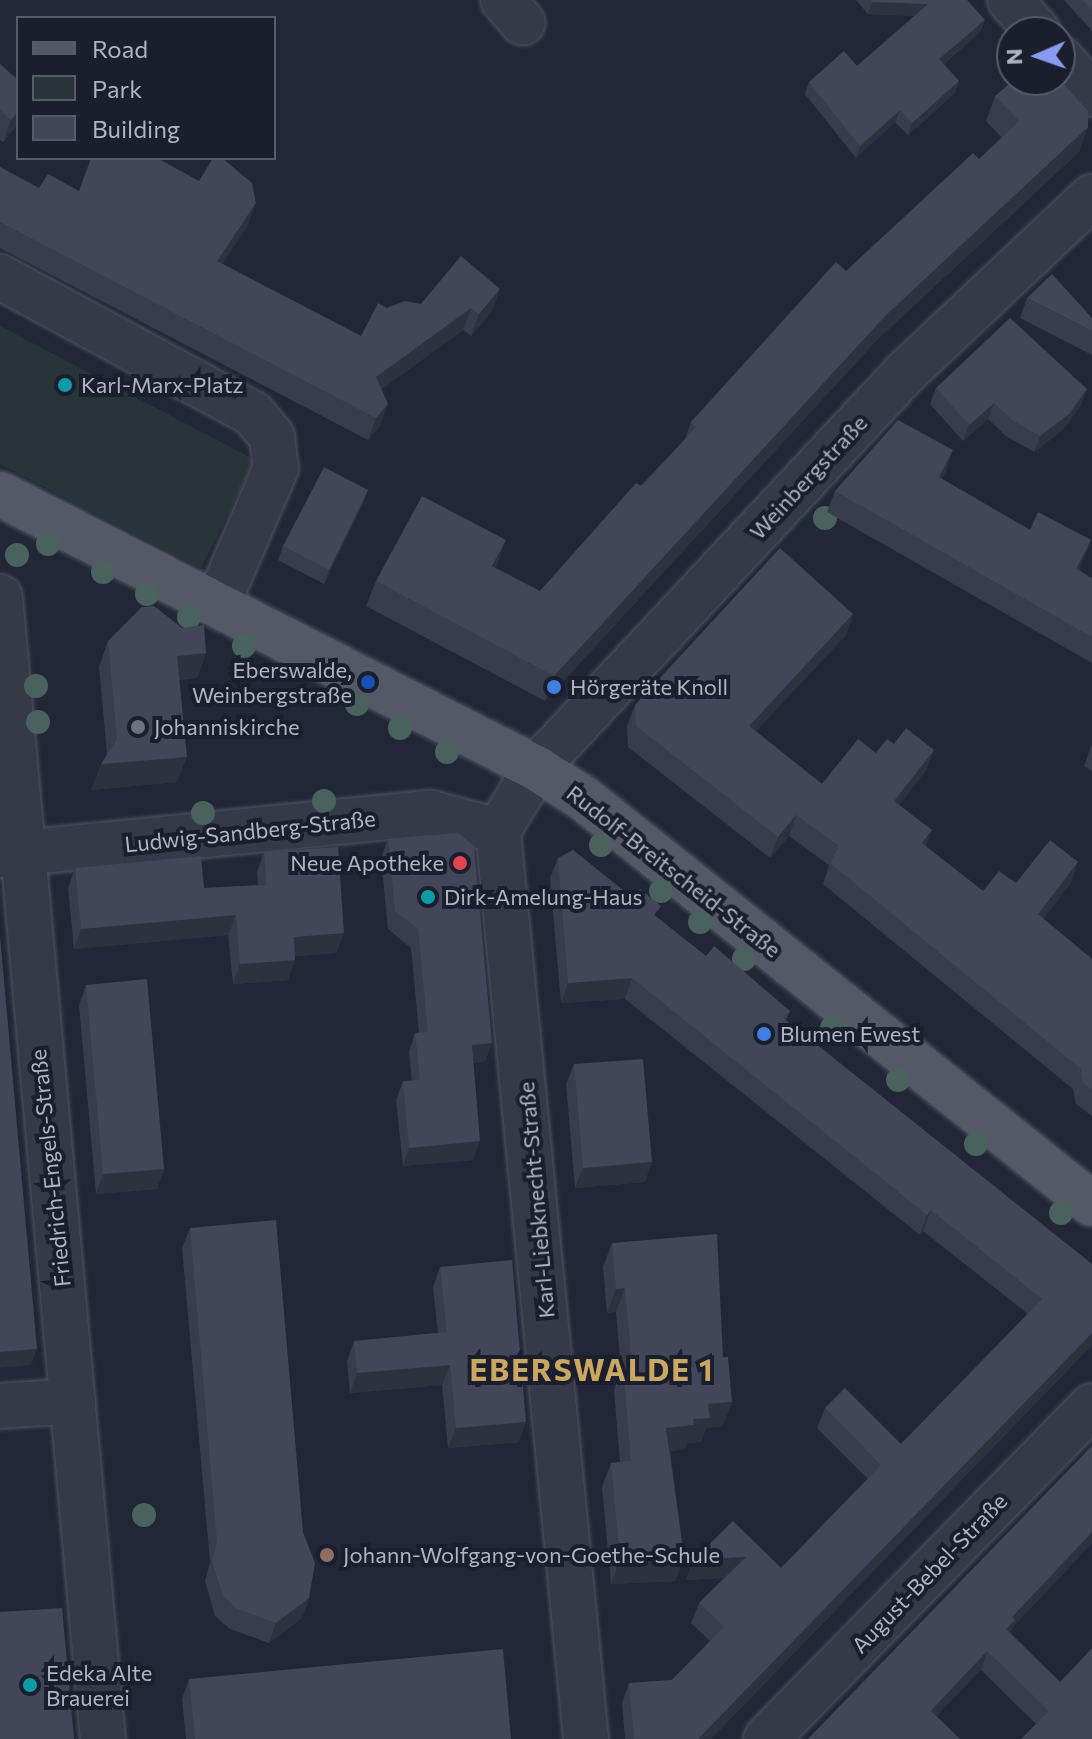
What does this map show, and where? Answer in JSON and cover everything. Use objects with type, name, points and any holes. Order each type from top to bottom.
[{"type":"main road","name":"Rudolf-Breitscheid-Straße","points":[[4,506],[217,605],[536,768],[612,819],[1092,1204]]},
{"type":"street","points":[[1010,0],[1024,16]]},
{"type":"street","points":[[1076,76],[1092,94]]},
{"type":"street","name":"Weinbergstraße","points":[[536,768],[905,373],[1092,197]]},
{"type":"street","points":[[0,277],[253,414],[272,437],[276,468],[217,605]]},
{"type":"street","name":"Friedrich-Engels-Straße","points":[[0,597],[11,854],[73,1401],[103,1739]]},
{"type":"street","points":[[498,831],[536,768]]},
{"type":"street","name":"Ludwig-Sandberg-Straße","points":[[11,854],[431,813],[498,831]]},
{"type":"street","name":"Karl-Liebknecht-Straße","points":[[498,831],[586,1739]]},
{"type":"street","points":[[0,1406],[73,1401]]},
{"type":"street","name":"August-Bebel-Straße","points":[[766,1739],[1092,1406]]},
{"type":"green space","name":"Karl-Marx-Platz","points":[[0,326],[255,460],[201,568],[0,464]]},
{"type":"building","points":[[871,0],[967,0],[985,20],[939,59],[959,81],[912,123],[900,110],[860,146],[809,82],[844,51],[857,66],[928,4]]},
{"type":"building","points":[[1083,0],[1092,0],[1092,10]]},
{"type":"building","points":[[0,64],[16,78],[16,114],[11,120],[0,110]]},
{"type":"building","points":[[995,96],[1074,96],[1088,111],[1088,127],[886,315],[554,676],[376,581],[422,496],[506,540],[492,566],[540,591],[636,483],[642,486],[696,427],[691,422],[836,262],[846,271],[973,153],[979,159],[1019,121]]},
{"type":"building","points":[[90,160],[161,160],[199,181],[212,160],[224,160],[252,183],[256,203],[217,261],[361,336],[378,303],[387,308],[405,301],[421,304],[461,256],[500,289],[479,314],[471,308],[376,377],[388,404],[376,418],[0,222],[0,167],[39,188],[48,174],[79,191]]},
{"type":"building","points":[[1052,274],[1092,318],[1092,331],[1027,298]]},
{"type":"building","points":[[1010,318],[1087,389],[1069,414],[1040,436],[1012,420],[994,403],[969,425],[936,388]]},
{"type":"building","points":[[898,420],[953,450],[939,477],[1030,530],[1038,512],[1091,540],[1076,569],[1092,576],[1092,637],[835,491]]},
{"type":"building","points":[[324,467],[368,490],[329,570],[283,546]]},
{"type":"building","points":[[780,548],[853,614],[749,726],[822,784],[858,739],[876,753],[887,739],[894,744],[906,728],[934,750],[894,801],[932,830],[922,843],[983,891],[999,871],[1016,883],[1050,840],[1078,862],[1038,914],[1092,959],[1092,1090],[1083,1083],[1081,1069],[830,863],[839,846],[796,815],[778,837],[636,726],[635,705]]},
{"type":"building","name":"Johanniskirche","points":[[154,606],[182,628],[204,625],[206,653],[177,656],[187,757],[101,764],[117,739],[108,641],[142,607]]},
{"type":"building","points":[[458,833],[474,846],[492,1043],[472,1045],[480,1141],[409,1148],[403,1081],[420,1080],[415,1033],[428,1032],[418,929],[395,911],[388,839]]},
{"type":"building","points":[[338,847],[344,933],[294,937],[295,960],[240,964],[236,915],[81,929],[75,868],[201,856],[204,888],[266,885],[264,852]]},
{"type":"building","points":[[573,850],[633,898],[640,889],[661,906],[654,915],[706,956],[714,946],[790,1011],[783,1018],[1092,1264],[1092,1333],[698,1739],[634,1739],[629,1683],[672,1680],[724,1627],[699,1603],[746,1557],[693,1560],[733,1521],[781,1568],[881,1465],[825,1408],[845,1388],[901,1444],[1042,1299],[931,1210],[927,1215],[632,978],[568,983],[558,858]]},
{"type":"building","points":[[0,936],[37,1349],[0,1352]]},
{"type":"building","points":[[147,979],[164,1169],[103,1174],[86,985]]},
{"type":"building","points":[[643,1059],[652,1162],[583,1168],[574,1064]]},
{"type":"building","points":[[276,1220],[303,1532],[315,1563],[309,1598],[276,1623],[237,1609],[223,1596],[212,1561],[217,1542],[190,1228]]},
{"type":"building","points":[[717,1234],[723,1357],[728,1357],[732,1402],[708,1404],[710,1418],[693,1419],[694,1425],[666,1428],[684,1557],[620,1560],[611,1463],[631,1461],[623,1366],[632,1365],[625,1288],[616,1289],[612,1243]]},
{"type":"building","points":[[512,1260],[526,1422],[456,1428],[450,1365],[357,1373],[354,1341],[447,1332],[440,1267]]},
{"type":"building","points":[[1092,1446],[1092,1532],[1012,1617],[1015,1620],[1006,1629],[1060,1682],[1092,1648],[1092,1739],[1021,1739],[1049,1711],[987,1651],[931,1711],[960,1739],[808,1739]]},
{"type":"building","name":"Edeka Alte Brauerei","points":[[62,1608],[74,1739],[0,1739],[0,1612]]},
{"type":"building","points":[[503,1649],[511,1739],[195,1739],[189,1679]]},
{"type":"place","name":"Karl-Marx-Platz","points":[[65,385]]},
{"type":"place","name":"Eberswalde, Weinbergstraße","points":[[368,682]]},
{"type":"place","name":"Hörgeräte Knoll","points":[[554,687]]},
{"type":"place","name":"Johanniskirche","points":[[138,727]]},
{"type":"place","name":"Neue Apotheke","points":[[460,863]]},
{"type":"place","name":"Dirk-Amelung-Haus","points":[[428,897]]},
{"type":"place","name":"Blumen Ewest","points":[[764,1034]]},
{"type":"place","name":"Johann-Wolfgang-von-Goethe-Schule","points":[[327,1555]]},
{"type":"place","name":"Edeka Alte Brauerei","points":[[30,1685]]},
{"type":"district","name":"EBERSWALDE 1","points":[[592,1369]]}]
